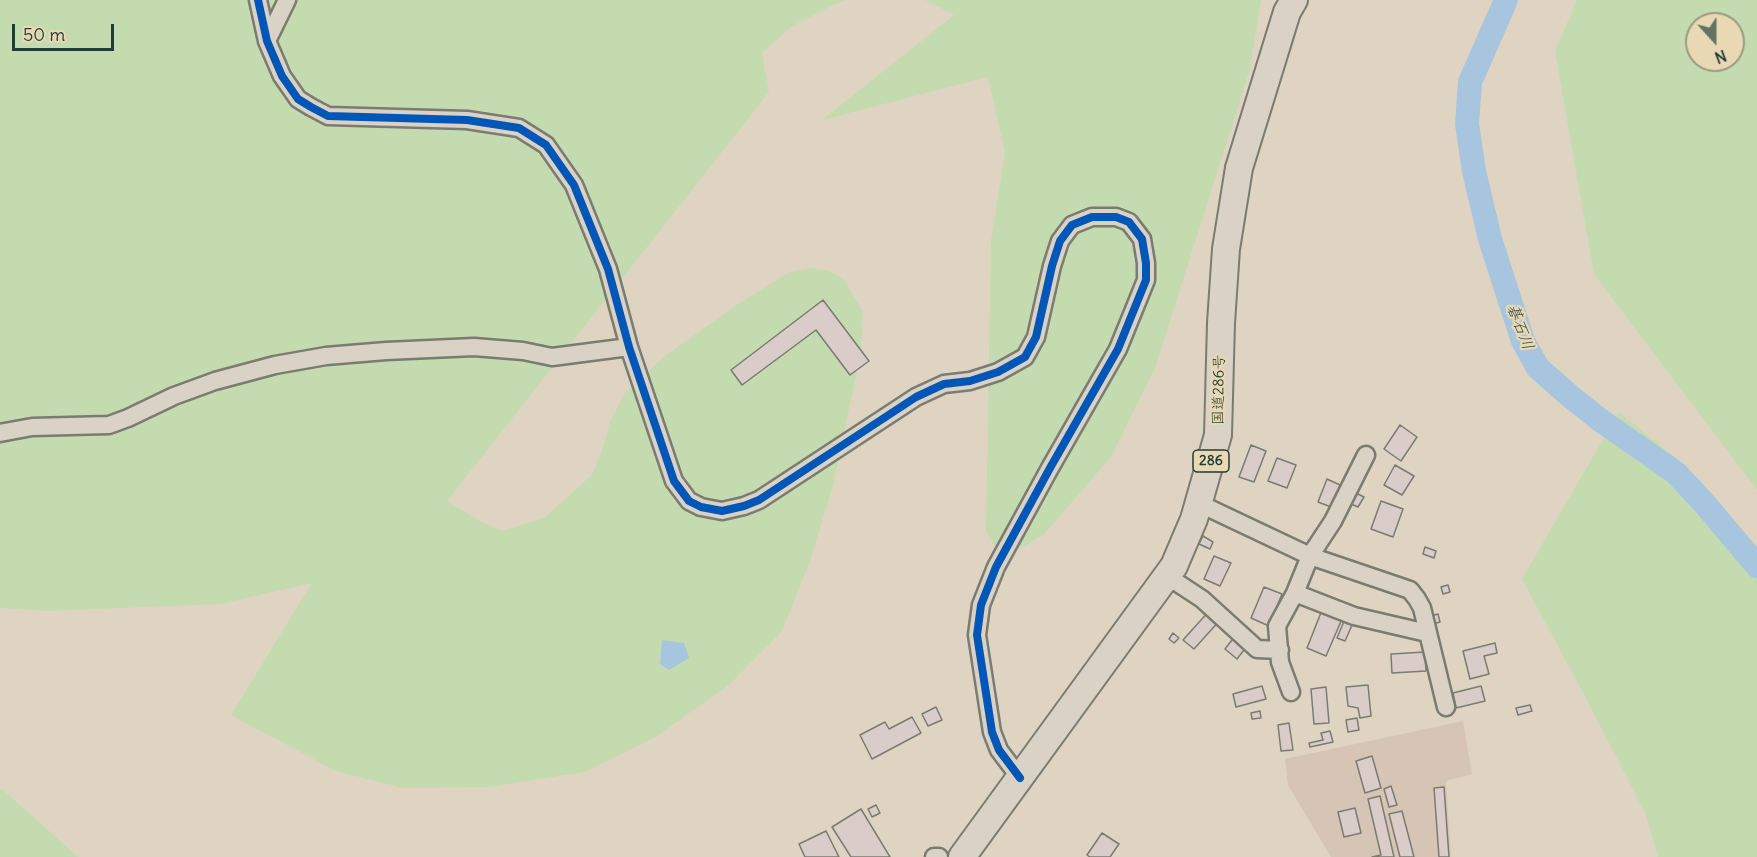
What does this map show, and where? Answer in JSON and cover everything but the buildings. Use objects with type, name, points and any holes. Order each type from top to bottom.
[{"type":"highway","name":"国道286号","points":[[962,857],[1174,566],[1194,519],[1218,435],[1221,322],[1226,249],[1239,168],[1287,12],[1293,0]]},
{"type":"street","points":[[258,0],[267,41],[282,76],[298,99],[328,116],[467,120],[519,128],[546,145],[574,185],[608,268],[629,347],[674,481],[688,501],[701,507],[722,511],[759,500],[916,397],[944,384],[970,381],[998,372],[1025,357],[1036,337],[1060,241],[1072,225],[1092,217],[1116,217],[1129,222],[1142,239],[1146,280],[1118,349],[1002,557],[981,605],[977,635],[992,732],[999,750],[1020,778]]},
{"type":"street","points":[[267,41],[287,0]]},
{"type":"street","points":[[0,434],[32,427],[109,425],[174,396],[215,381],[274,365],[326,356],[474,347],[523,351],[552,357],[629,347]]},
{"type":"street","points":[[1291,692],[1280,662],[1277,626],[1295,593],[1310,556],[1333,520],[1366,455]]},
{"type":"street","points":[[1198,503],[1310,556],[1410,590],[1422,609],[1446,707]]},
{"type":"street","points":[[1167,576],[1202,599],[1257,649],[1280,650]]},
{"type":"street","points":[[1295,593],[1354,616],[1427,633]]},
{"type":"street","points":[[934,857],[939,857]]},
{"type":"shaded area","points":[[1463,721],[1472,774],[1446,781],[1451,857],[1331,857],[1288,785],[1285,759]]},
{"type":"green space","points":[[0,0],[845,0],[791,27],[762,53],[769,92],[447,501],[502,531],[544,518],[592,475],[603,448],[610,421],[625,393],[665,356],[741,302],[790,272],[810,268],[830,271],[844,280],[863,312],[861,352],[833,485],[811,558],[782,631],[730,684],[654,738],[584,772],[489,787],[403,788],[336,771],[231,715],[312,583],[220,604],[48,611],[0,608]]},
{"type":"green space","points":[[925,0],[1261,0],[1250,69],[1155,368],[1111,457],[1044,534],[1020,549],[1003,553],[995,547],[986,532],[991,241],[1005,152],[988,77],[822,120],[954,15]]},
{"type":"green space","points":[[1577,0],[1757,0],[1757,490],[1594,274],[1555,51]]},
{"type":"green space","points":[[1619,412],[1688,468],[1757,568],[1757,857],[1658,857],[1645,813],[1522,579]]},
{"type":"green space","points":[[0,789],[2,789],[78,857],[0,857]]},
{"type":"water","points":[[662,640],[684,643],[689,658],[669,670],[660,664]]},
{"type":"waterway","name":"碁石川","points":[[1506,0],[1470,82],[1467,124],[1474,171],[1490,239],[1523,341],[1538,368],[1570,396],[1676,473],[1757,566]]},
{"type":"cycle path","points":[[258,0],[267,41],[282,76],[298,99],[328,116],[467,120],[519,128],[546,145],[574,185],[608,269],[629,347],[674,481],[689,501],[701,507],[722,511],[759,500],[916,397],[944,384],[970,381],[998,372],[1025,357],[1036,337],[1060,241],[1072,225],[1092,217],[1116,217],[1129,222],[1142,239],[1146,280],[1118,349],[996,567],[981,605],[977,635],[992,732],[999,750],[1020,778]]}]
